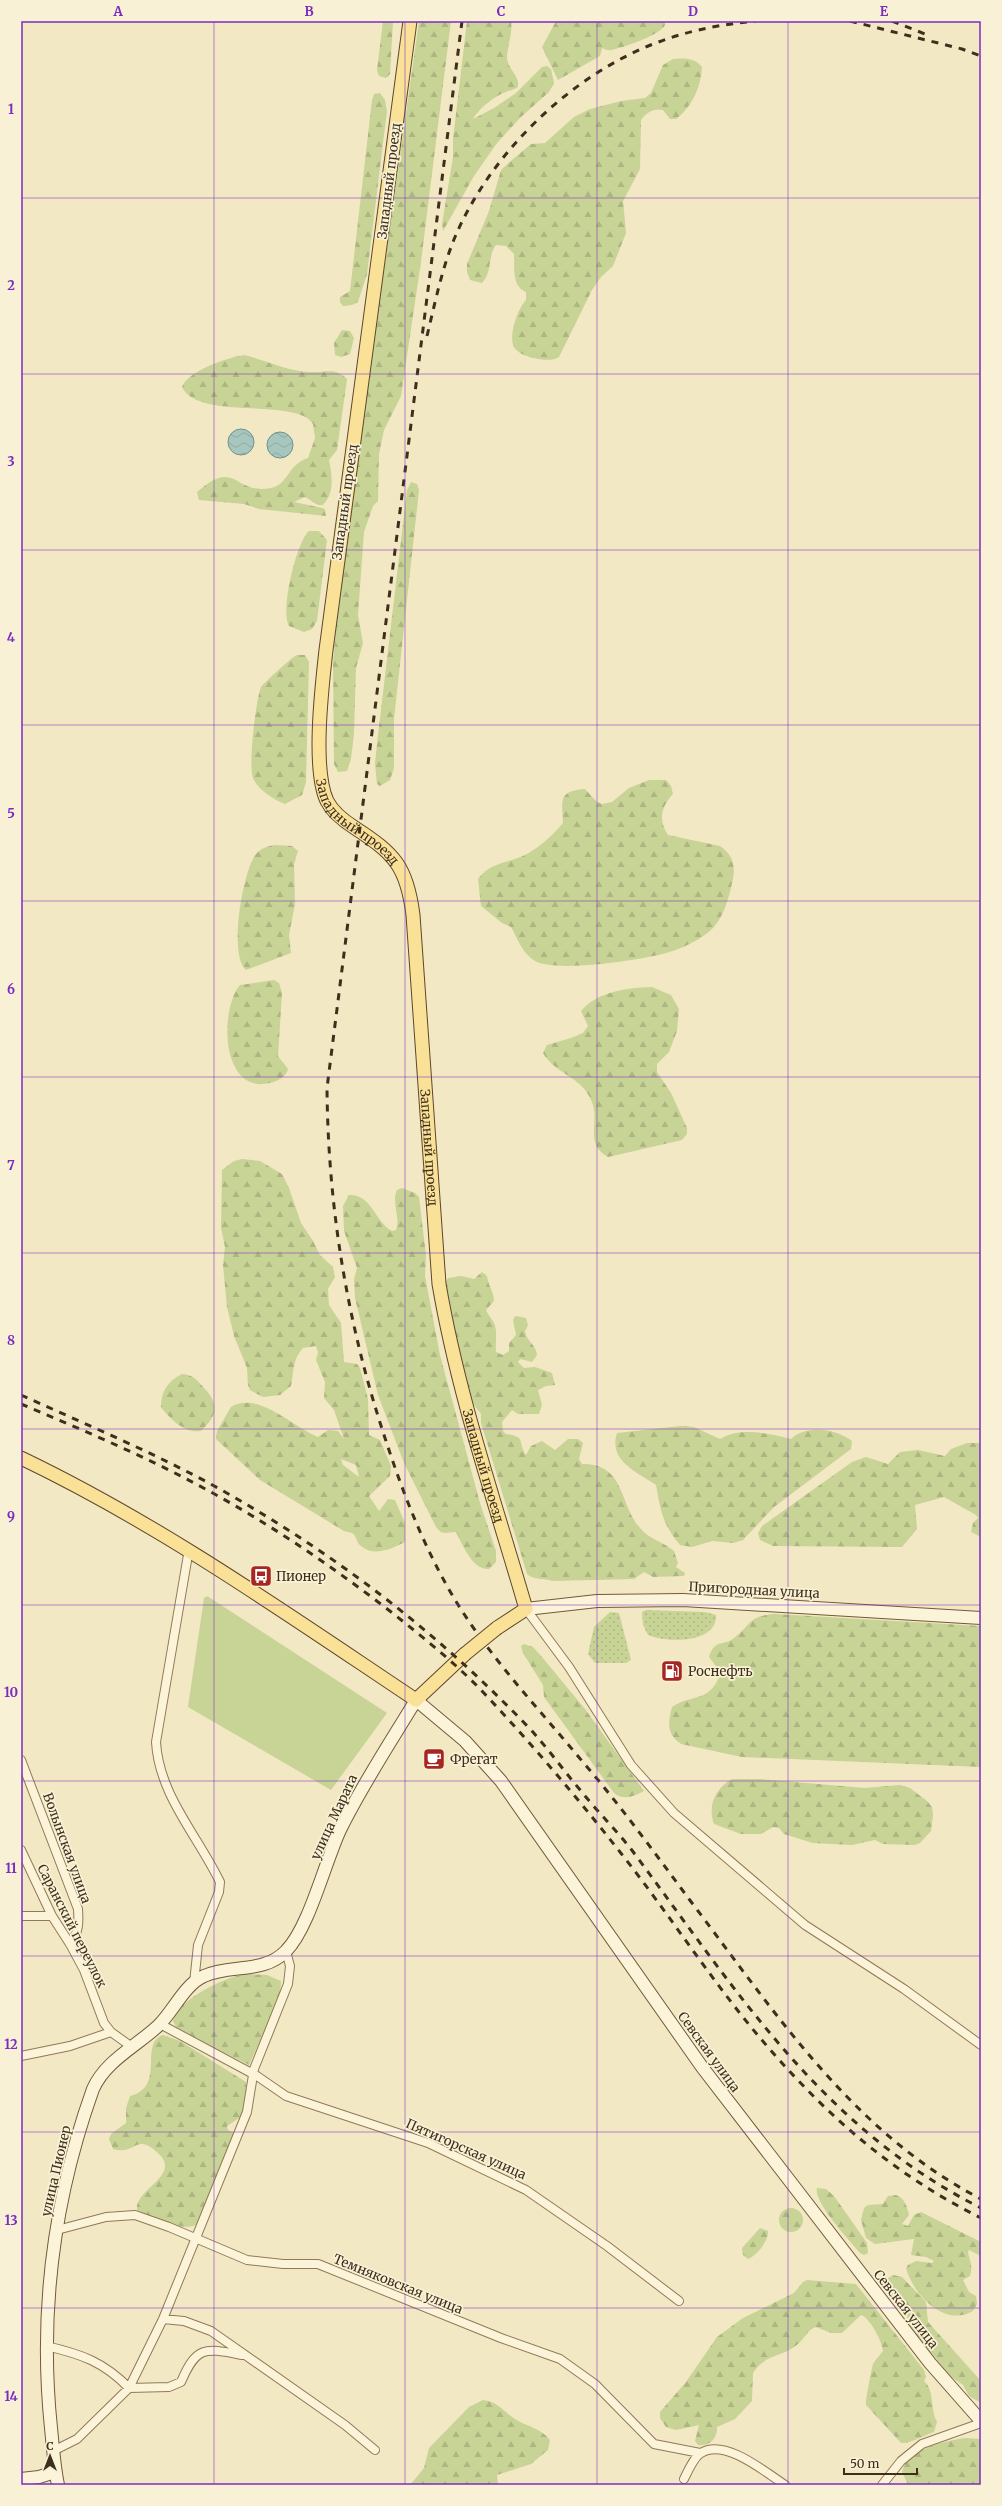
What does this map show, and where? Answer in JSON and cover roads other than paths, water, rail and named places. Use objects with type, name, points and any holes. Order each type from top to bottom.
[{"type":"main road","name":"Западный проезд","points":[[410,21],[326,650],[321,701],[320,761],[323,787],[328,801],[336,813],[393,855],[404,872],[408,884],[412,915],[439,1284],[447,1330],[458,1372],[526,1609]]},
{"type":"main road","points":[[21,1458],[110,1503],[189,1548],[416,1700],[465,1654],[496,1628],[526,1609]]},
{"type":"street","points":[[189,1548],[156,1742],[160,1767],[169,1792],[182,1819],[220,1882],[219,1892],[198,1945],[194,1983]]},
{"type":"street","name":"Пригородная улица","points":[[526,1609],[597,1601],[683,1600],[981,1618]]},
{"type":"street","points":[[526,1609],[569,1667],[631,1765],[674,1813],[805,1925],[904,1989],[981,2045]]},
{"type":"street","name":"улица Марата","points":[[286,1951],[304,1921],[340,1831],[368,1778],[416,1700]]},
{"type":"street","name":"Севская улица","points":[[416,1700],[465,1741],[501,1780],[702,2067],[930,2363],[981,2422]]},
{"type":"street","name":"Волынская улица","points":[[21,1760],[78,1909],[79,1922],[76,1936],[70,1944]]},
{"type":"street","name":"Саранский переулок","points":[[21,1850],[52,1916],[70,1944],[84,1970],[104,2024],[111,2032],[132,2048]]},
{"type":"street","points":[[21,1916],[52,1916]]},
{"type":"street","points":[[53,2451],[77,2439],[129,2388],[163,2319],[194,2238],[247,2112],[252,2074],[285,1995],[290,1966],[286,1951]]},
{"type":"street","name":"улица Пионер","points":[[58,2485],[55,2472],[46,2381],[49,2289],[57,2230],[74,2152],[93,2089],[102,2072],[160,2024],[194,1983],[201,1977],[214,1972],[261,1965],[286,1951]]},
{"type":"street","name":"Пятигорская улица","points":[[160,2024],[252,2074],[286,2096],[428,2143],[526,2190],[607,2246],[679,2301]]},
{"type":"street","points":[[21,2056],[70,2046],[111,2032]]},
{"type":"street","name":"Темняковская улица","points":[[57,2230],[122,2214],[145,2218],[247,2260],[283,2264],[318,2264],[501,2338],[560,2359],[595,2384],[654,2444],[700,2453]]},
{"type":"street","points":[[163,2319],[198,2326],[212,2331],[345,2425],[375,2450]]},
{"type":"street","points":[[46,2346],[80,2356],[105,2366],[129,2388],[169,2387],[181,2382],[190,2360],[199,2353],[217,2350],[245,2355]]},
{"type":"street","points":[[882,2485],[901,2461],[922,2444],[981,2422]]},
{"type":"street","points":[[684,2479],[700,2453],[714,2448],[730,2451],[785,2485]]},
{"type":"street","points":[[21,2479],[39,2477],[55,2472]]},
{"type":"water","points":[[241,429],[250,433],[254,442],[250,451],[241,455],[232,451],[228,442],[232,433]]},
{"type":"water","points":[[280,432],[289,436],[293,445],[289,454],[280,458],[271,454],[267,445],[271,436]]},
{"type":"railway","points":[[462,21],[327,1088],[328,1134],[336,1224],[351,1313],[361,1357],[373,1400],[401,1485],[426,1546],[457,1603],[486,1645],[610,1795],[785,2026],[819,2066],[855,2104],[893,2140],[935,2172],[981,2199]]},
{"type":"railway","points":[[427,336],[446,261],[455,237],[471,205],[491,174],[515,144],[541,117],[570,92],[601,70],[634,53],[667,39],[689,32],[722,25],[756,21]]},
{"type":"railway","points":[[850,21],[962,49],[981,56]]},
{"type":"railway","points":[[892,21],[925,34]]},
{"type":"railway","points":[[21,1395],[161,1459],[207,1482],[252,1508],[338,1563],[379,1594],[458,1659],[496,1694],[538,1738],[631,1849],[745,2002],[785,2050],[827,2095],[873,2137],[924,2175],[981,2208]]},
{"type":"railway","points":[[21,1404],[153,1462],[248,1513],[347,1579],[395,1615],[440,1652],[482,1691],[570,1790],[638,1876],[729,1999],[791,2073],[840,2121],[892,2164],[920,2183],[981,2218]]},
{"type":"place","name":"Пионер","points":[[261,1576]]},
{"type":"place","name":"Роснефть","points":[[672,1671]]},
{"type":"place","name":"Фрегат","points":[[434,1759]]}]
